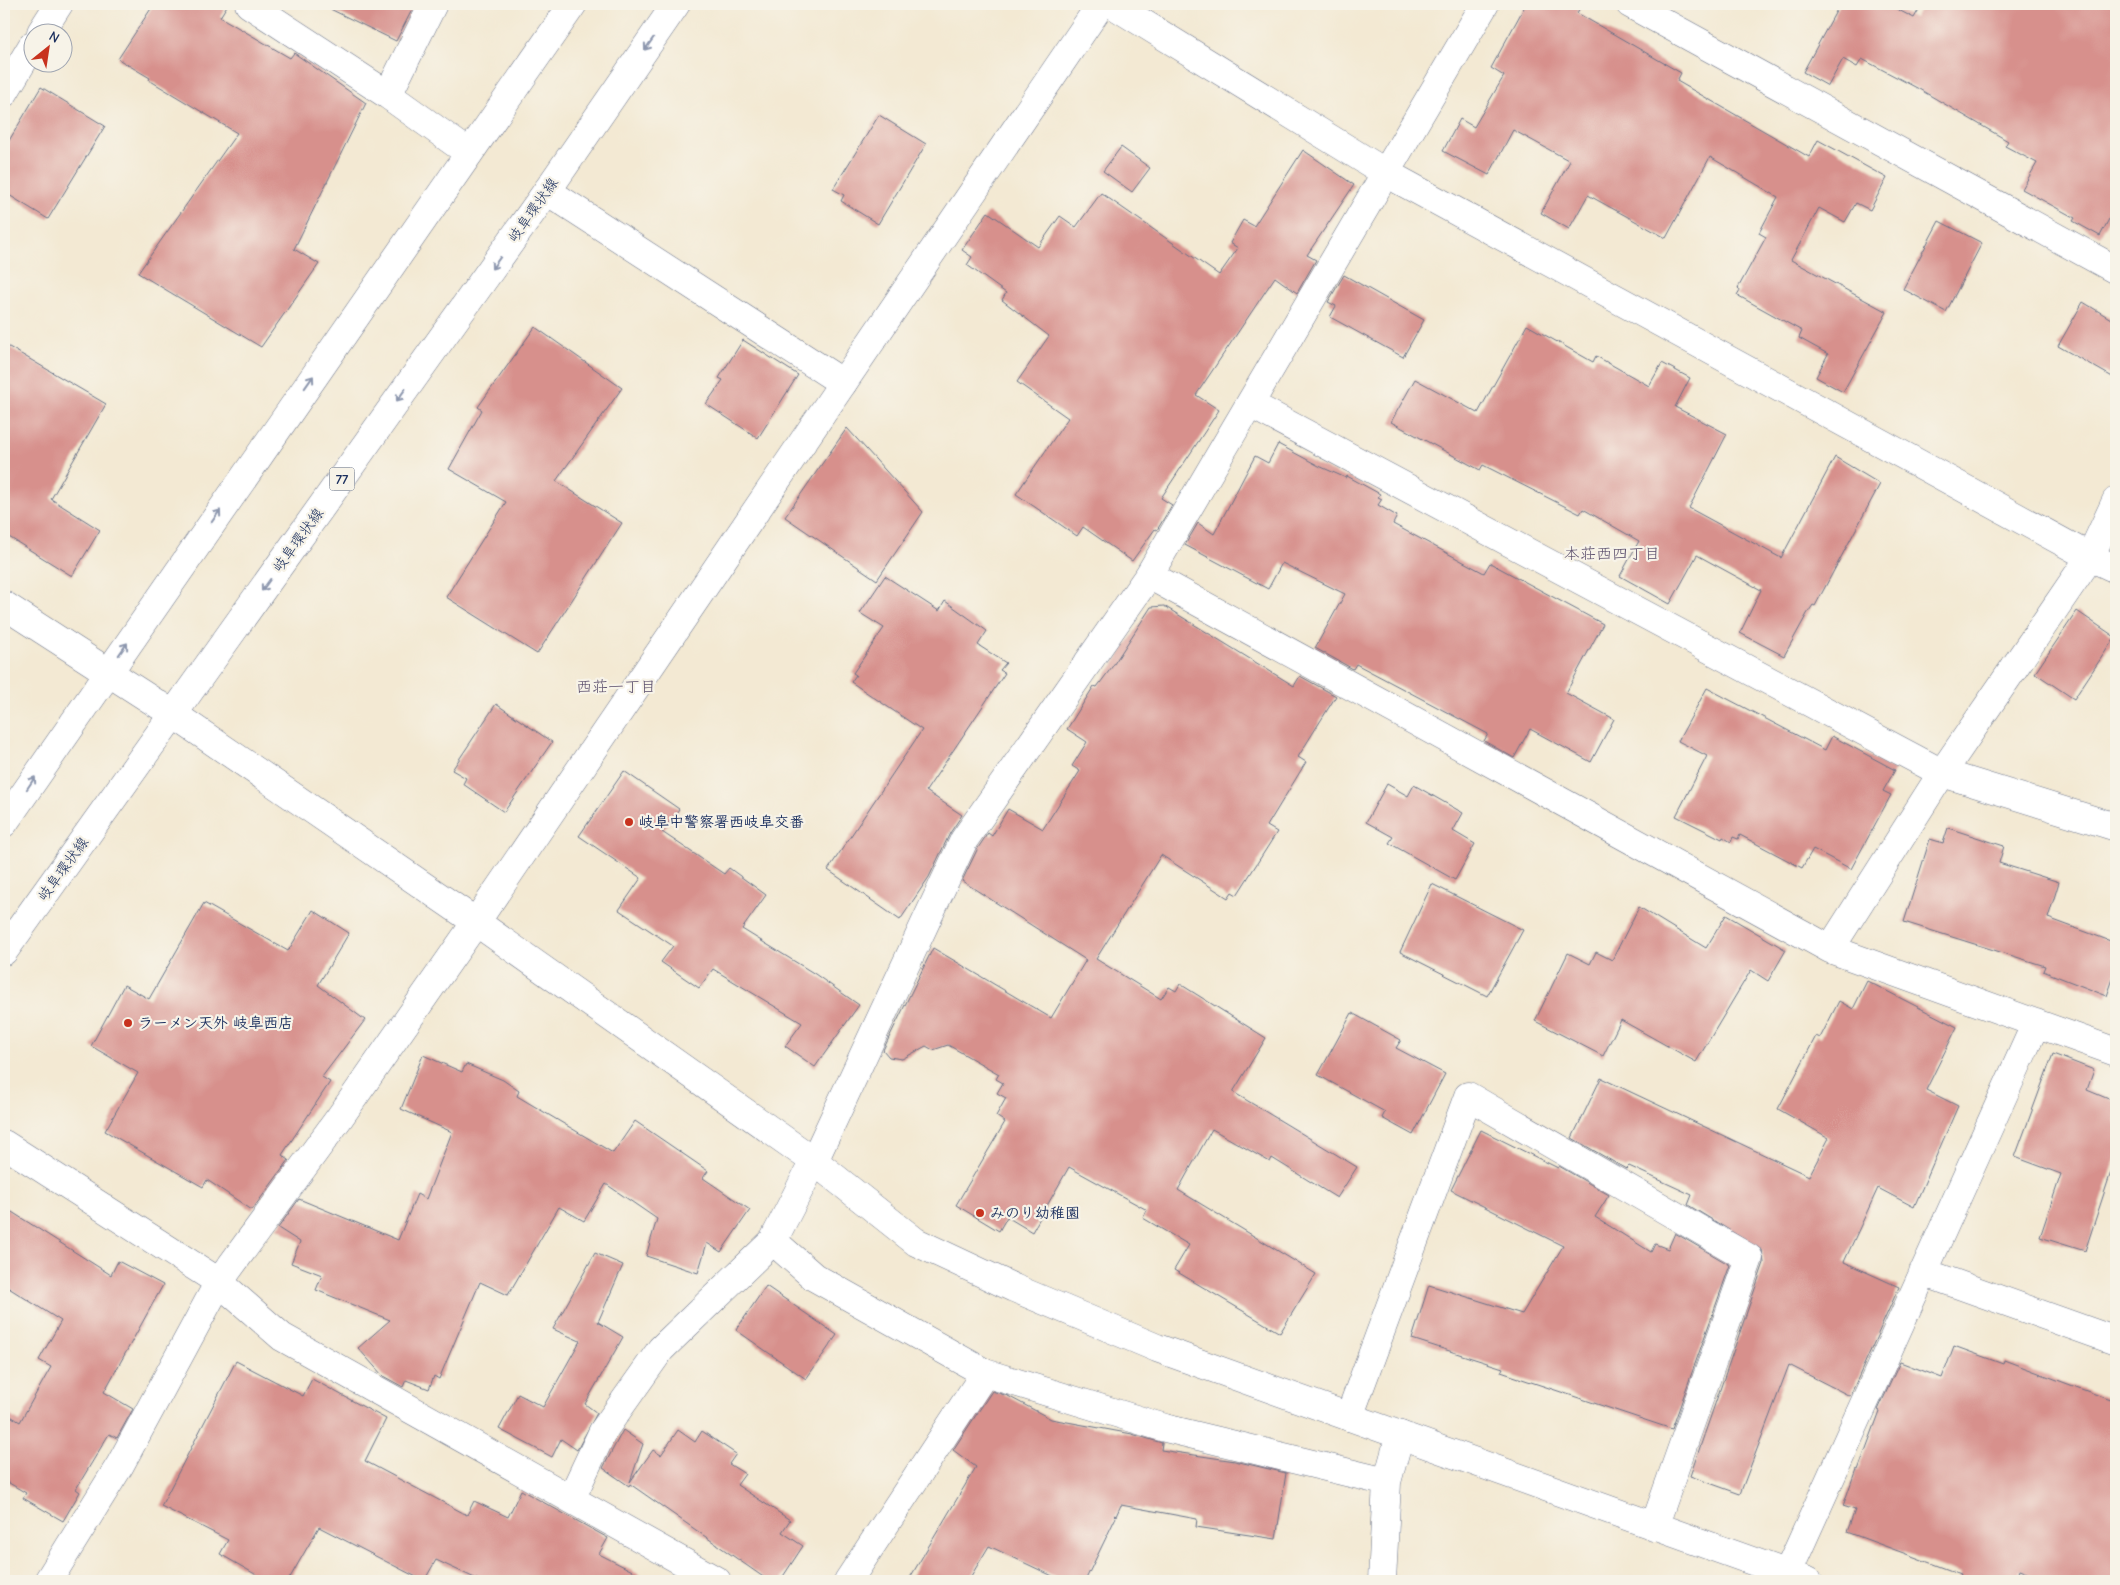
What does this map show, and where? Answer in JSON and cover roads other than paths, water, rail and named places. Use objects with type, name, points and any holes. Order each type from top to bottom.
[{"type":"street","points":[[47,22],[59,4]]},
{"type":"street","points":[[249,4],[388,95],[469,153]]},
{"type":"street","points":[[388,95],[433,4]]},
{"type":"street","points":[[4,823],[573,4]]},
{"type":"street","name":"岐阜環状線","points":[[4,951],[547,191],[676,4]]},
{"type":"street","points":[[48,1581],[120,1465],[219,1282],[340,1117],[476,922],[1101,4]]},
{"type":"street","points":[[1112,4],[1386,173],[2090,557],[2116,569]]},
{"type":"street","points":[[571,1499],[603,1431],[661,1349],[774,1241],[814,1161],[964,840],[1150,575],[1485,4]]},
{"type":"street","points":[[1630,4],[2116,270]]},
{"type":"street","points":[[4,93],[22,63]]},
{"type":"street","points":[[547,191],[843,383]]},
{"type":"street","points":[[1250,404],[1942,773],[2116,828]]},
{"type":"street","points":[[1830,949],[1942,773],[2090,557],[2116,502]]},
{"type":"street","points":[[1150,575],[1830,949],[2116,1052]]},
{"type":"street","points":[[4,605],[173,714],[476,922],[814,1161],[916,1242],[1014,1288],[1156,1348],[1654,1526],[1793,1579],[1923,1272],[2036,1023]]},
{"type":"street","points":[[1349,1417],[1468,1096],[1749,1258],[1654,1526]]},
{"type":"street","points":[[4,1144],[219,1282],[282,1337],[717,1581]]},
{"type":"street","points":[[774,1241],[814,1277],[985,1374],[1165,1428],[1386,1482]]},
{"type":"street","points":[[1923,1272],[2116,1341]]},
{"type":"street","points":[[848,1581],[985,1374]]},
{"type":"street","points":[[1382,1581],[1386,1482],[1400,1435]]},
{"type":"place","name":"岐阜中警察署西岐阜交番","points":[[629,822]]},
{"type":"place","name":"ラーメン天外 岐阜西店","points":[[128,1023]]},
{"type":"place","name":"みのり幼稚園","points":[[980,1213]]},
{"type":"district","name":"本荘西四丁目","points":[[1612,553]]},
{"type":"district","name":"西荘一丁目","points":[[616,686]]}]
